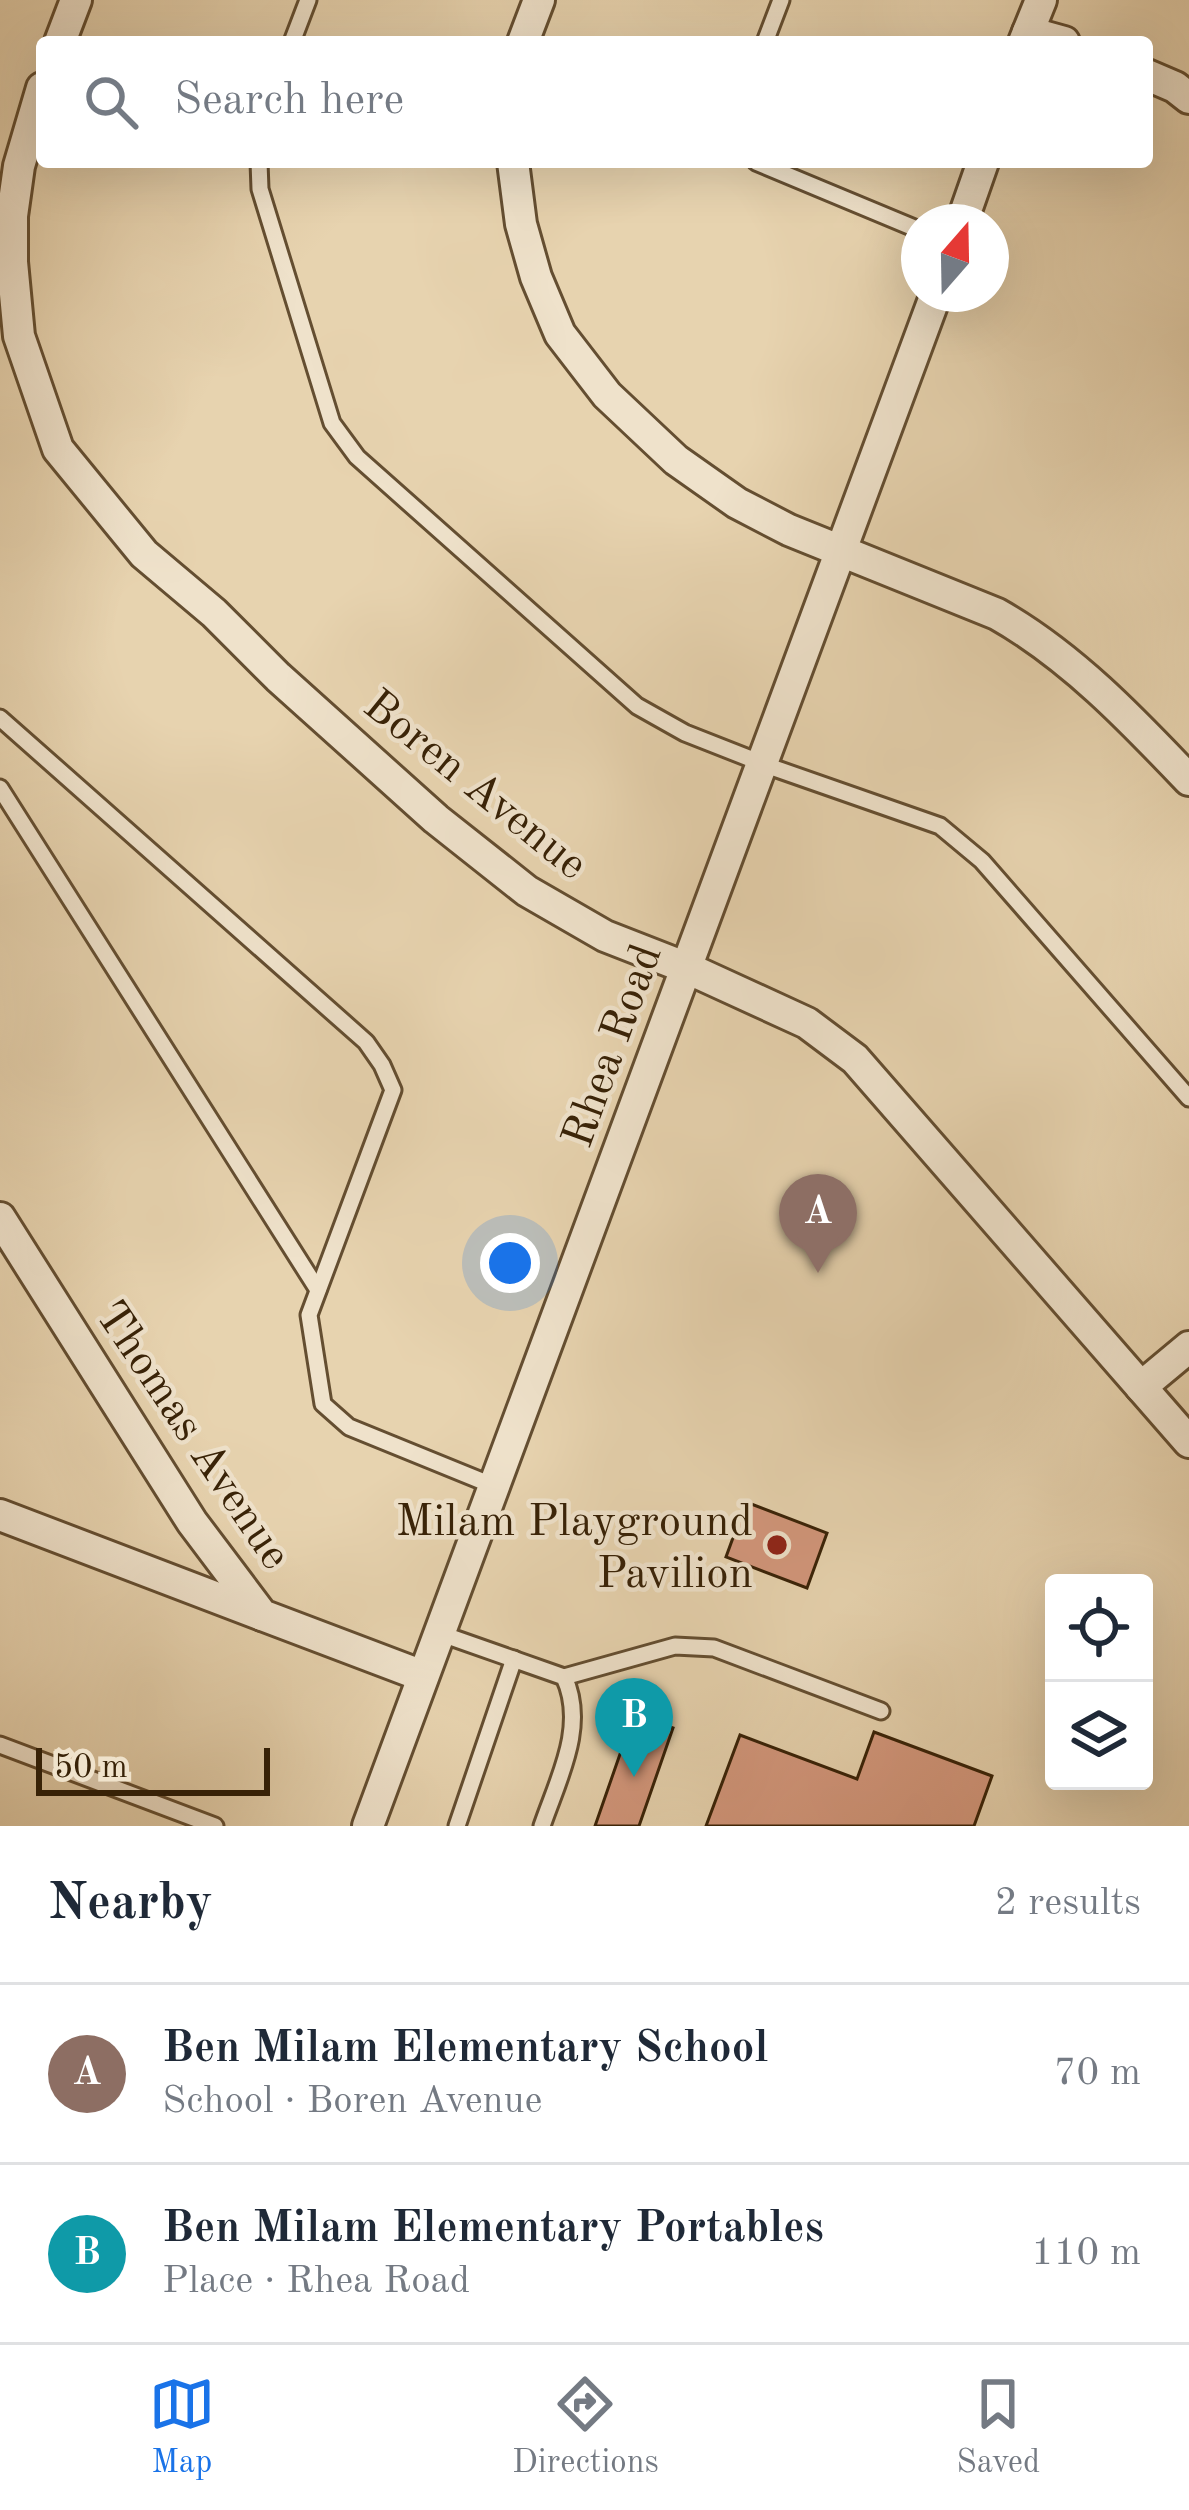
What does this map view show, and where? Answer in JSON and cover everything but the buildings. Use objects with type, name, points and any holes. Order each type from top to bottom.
[{"type":"street","points":[[62,36],[76,0]]},
{"type":"street","points":[[526,36],[539,0]]},
{"type":"street","points":[[1026,36],[1041,0]]},
{"type":"street","points":[[1153,78],[1189,98]]},
{"type":"street","name":"Boren Avenue","points":[[36,108],[19,166],[8,304],[58,449],[144,554],[419,803],[527,891],[605,936],[807,1024],[855,1059],[1189,1442]]},
{"type":"street","points":[[514,168],[521,224],[560,334],[607,395],[676,460],[737,503],[789,530],[1024,629],[1113,702],[1189,780]]},
{"type":"street","points":[[968,204],[981,168]]},
{"type":"street","name":"Rhea Road","points":[[368,1826],[929,312]]},
{"type":"street","name":"Thomas Avenue","points":[[0,1218],[192,1522],[262,1615],[423,1676]]},
{"type":"street","points":[[1142,1387],[1189,1347]]},
{"type":"street","points":[[0,1515],[262,1615]]},
{"type":"lane","points":[[294,36],[308,0]]},
{"type":"lane","points":[[767,36],[781,0]]},
{"type":"lane","points":[[259,168],[260,189],[332,423],[357,457],[637,706],[685,733],[762,764],[940,826],[982,861],[1189,1098]]},
{"type":"lane","points":[[770,168],[901,222]]},
{"type":"lane","points":[[0,718],[366,1042],[382,1064],[393,1090],[309,1315],[323,1404],[349,1427],[494,1486]]},
{"type":"lane","points":[[0,788],[318,1290]]},
{"type":"lane","points":[[439,1634],[564,1677],[675,1646],[714,1648],[881,1712]]},
{"type":"lane","points":[[457,1826],[514,1658]]},
{"type":"lane","points":[[542,1826],[573,1734],[571,1693],[564,1677]]},
{"type":"lane","points":[[0,1745],[215,1826]]},
{"type":"place","name":"Ben Milam Elementary School","points":[[818,1273]]},
{"type":"place","name":"Milam Playground Pavilion","points":[[777,1545]]},
{"type":"place","name":"Ben Milam Elementary Portables","points":[[634,1777]]}]
